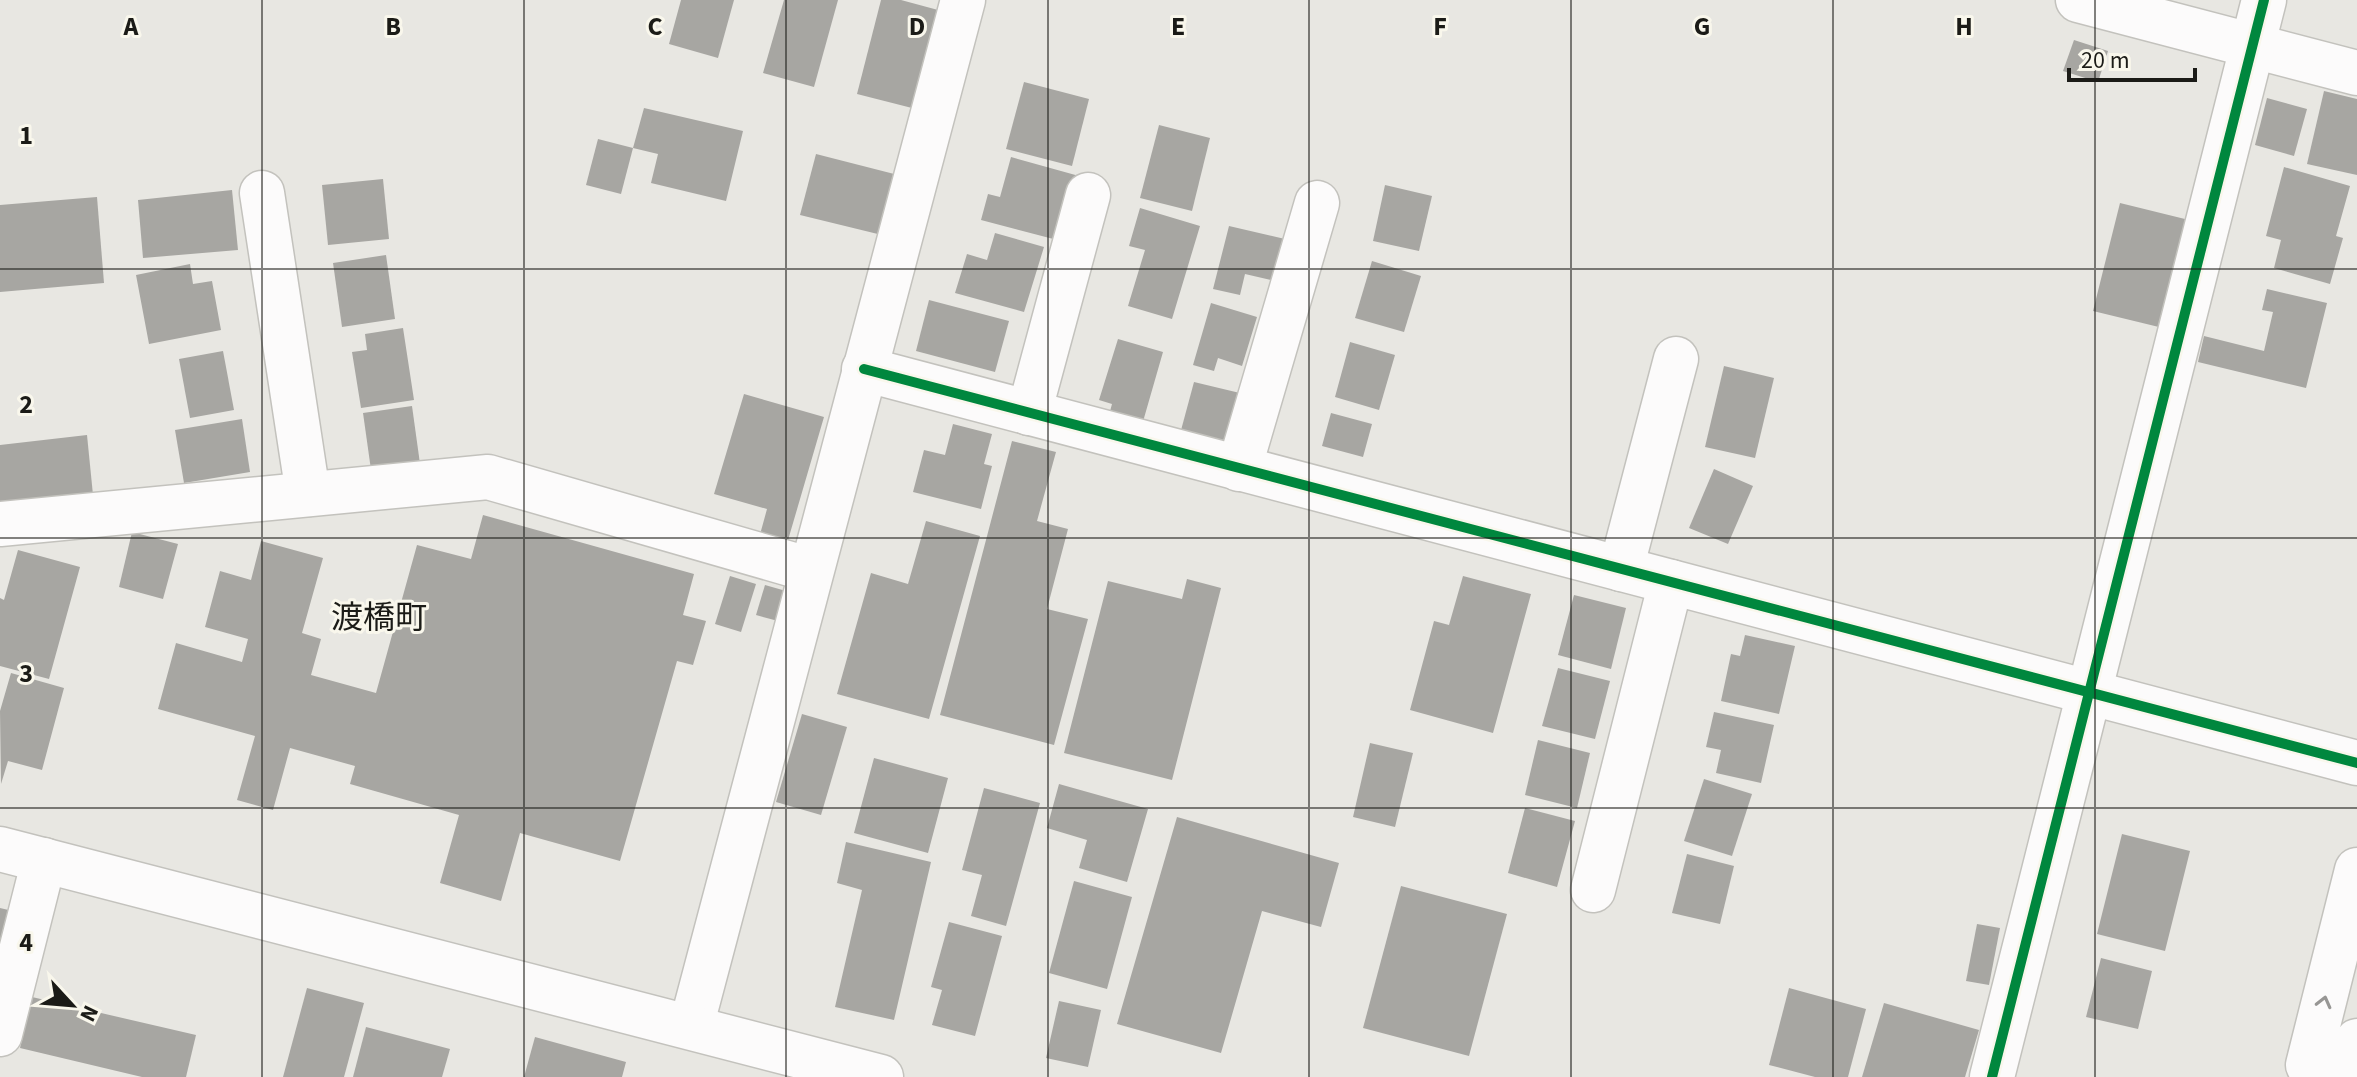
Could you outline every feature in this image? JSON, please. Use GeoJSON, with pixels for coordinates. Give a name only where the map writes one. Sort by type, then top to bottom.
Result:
{"type":"FeatureCollection","features":[{"type":"Feature","properties":{"kind":"main road"},"geometry":{"type":"LineString","coordinates":[[691,1027],[963,0]]}},
{"type":"Feature","properties":{"kind":"main road"},"geometry":{"type":"LineString","coordinates":[[2078,0],[2357,73]]}},
{"type":"Feature","properties":{"kind":"main road"},"geometry":{"type":"LineString","coordinates":[[1992,1077],[2264,0]]}},
{"type":"Feature","properties":{"kind":"main road"},"geometry":{"type":"LineString","coordinates":[[262,193],[308,494]]}},
{"type":"Feature","properties":{"kind":"main road"},"geometry":{"type":"LineString","coordinates":[[1029,413],[1088,195]]}},
{"type":"Feature","properties":{"kind":"main road"},"geometry":{"type":"LineString","coordinates":[[1239,469],[1317,203]]}},
{"type":"Feature","properties":{"kind":"main road"},"geometry":{"type":"LineString","coordinates":[[1621,569],[1676,359]]}},
{"type":"Feature","properties":{"kind":"main road"},"geometry":{"type":"LineString","coordinates":[[864,369],[2357,763]]}},
{"type":"Feature","properties":{"kind":"main road"},"geometry":{"type":"LineString","coordinates":[[0,524],[488,477],[811,570]]}},
{"type":"Feature","properties":{"kind":"main road"},"geometry":{"type":"LineString","coordinates":[[1593,890],[1671,582]]}},
{"type":"Feature","properties":{"kind":"main road"},"geometry":{"type":"LineString","coordinates":[[0,849],[881,1077]]}},
{"type":"Feature","properties":{"kind":"main road"},"geometry":{"type":"LineString","coordinates":[[0,1034],[44,860]]}},
{"type":"Feature","properties":{"kind":"main road"},"geometry":{"type":"LineString","coordinates":[[2314,1077],[2308,1065],[2357,870]]}},
{"type":"Feature","properties":{"kind":"main road"},"geometry":{"type":"LineString","coordinates":[[2347,1077],[2357,1041]]}},
{"type":"Feature","properties":{"kind":"building"},"geometry":{"type":"Polygon","coordinates":[[[681,0],[734,0],[718,58],[669,44],[681,0]]]}},
{"type":"Feature","properties":{"kind":"building"},"geometry":{"type":"Polygon","coordinates":[[[784,0],[838,0],[814,87],[763,73],[784,0]]]}},
{"type":"Feature","properties":{"kind":"building"},"geometry":{"type":"Polygon","coordinates":[[[881,0],[901,0],[938,10],[912,108],[857,94],[881,0]]]}},
{"type":"Feature","properties":{"kind":"building"},"geometry":{"type":"Polygon","coordinates":[[[2074,40],[2108,51],[2098,82],[2063,71],[2074,40]]]}},
{"type":"Feature","properties":{"kind":"building"},"geometry":{"type":"Polygon","coordinates":[[[1024,82],[1089,99],[1072,166],[1006,149],[1024,82]]]}},
{"type":"Feature","properties":{"kind":"building"},"geometry":{"type":"Polygon","coordinates":[[[2324,91],[2357,99],[2357,175],[2307,164],[2324,91]]]}},
{"type":"Feature","properties":{"kind":"building"},"geometry":{"type":"Polygon","coordinates":[[[2267,98],[2307,109],[2294,156],[2255,145],[2267,98]]]}},
{"type":"Feature","properties":{"kind":"building"},"geometry":{"type":"Polygon","coordinates":[[[644,108],[743,131],[726,201],[651,183],[658,154],[633,148],[644,108]]]}},
{"type":"Feature","properties":{"kind":"building"},"geometry":{"type":"Polygon","coordinates":[[[1159,125],[1210,138],[1192,211],[1140,198],[1159,125]]]}},
{"type":"Feature","properties":{"kind":"building"},"geometry":{"type":"Polygon","coordinates":[[[598,139],[633,148],[621,194],[586,185],[598,139]]]}},
{"type":"Feature","properties":{"kind":"building"},"geometry":{"type":"Polygon","coordinates":[[[816,154],[902,176],[886,236],[800,215],[816,154]]]}},
{"type":"Feature","properties":{"kind":"building"},"geometry":{"type":"Polygon","coordinates":[[[1011,157],[1079,176],[1061,241],[981,220],[988,194],[1000,197],[1011,157]]]}},
{"type":"Feature","properties":{"kind":"building"},"geometry":{"type":"Polygon","coordinates":[[[2284,167],[2350,186],[2336,236],[2343,238],[2330,284],[2274,268],[2281,240],[2266,236],[2284,167]]]}},
{"type":"Feature","properties":{"kind":"building"},"geometry":{"type":"Polygon","coordinates":[[[383,179],[389,239],[328,245],[322,185],[383,179]]]}},
{"type":"Feature","properties":{"kind":"building"},"geometry":{"type":"Polygon","coordinates":[[[1385,185],[1432,196],[1419,251],[1373,241],[1385,185]]]}},
{"type":"Feature","properties":{"kind":"building"},"geometry":{"type":"Polygon","coordinates":[[[232,190],[238,250],[143,258],[138,200],[232,190]]]}},
{"type":"Feature","properties":{"kind":"building"},"geometry":{"type":"Polygon","coordinates":[[[97,197],[104,283],[0,292],[0,205],[97,197]]]}},
{"type":"Feature","properties":{"kind":"building"},"geometry":{"type":"Polygon","coordinates":[[[2120,203],[2189,220],[2163,328],[2093,311],[2120,203]]]}},
{"type":"Feature","properties":{"kind":"building"},"geometry":{"type":"Polygon","coordinates":[[[1140,208],[1200,226],[1172,319],[1128,306],[1145,250],[1129,246],[1140,208]]]}},
{"type":"Feature","properties":{"kind":"building"},"geometry":{"type":"Polygon","coordinates":[[[1229,226],[1285,239],[1275,281],[1245,274],[1240,295],[1213,289],[1229,226]]]}},
{"type":"Feature","properties":{"kind":"building"},"geometry":{"type":"Polygon","coordinates":[[[995,233],[1044,247],[1024,312],[955,293],[967,254],[987,260],[995,233]]]}},
{"type":"Feature","properties":{"kind":"building"},"geometry":{"type":"Polygon","coordinates":[[[386,255],[395,319],[342,327],[333,263],[386,255]]]}},
{"type":"Feature","properties":{"kind":"building"},"geometry":{"type":"Polygon","coordinates":[[[1372,261],[1421,276],[1404,332],[1355,318],[1372,261]]]}},
{"type":"Feature","properties":{"kind":"building"},"geometry":{"type":"Polygon","coordinates":[[[190,264],[193,284],[212,281],[221,330],[149,344],[136,275],[190,264]]]}},
{"type":"Feature","properties":{"kind":"building"},"geometry":{"type":"Polygon","coordinates":[[[2267,289],[2327,303],[2306,388],[2198,362],[2204,336],[2264,351],[2273,312],[2262,310],[2267,289]]]}},
{"type":"Feature","properties":{"kind":"building"},"geometry":{"type":"Polygon","coordinates":[[[929,300],[1009,321],[995,372],[916,351],[929,300]]]}},
{"type":"Feature","properties":{"kind":"building"},"geometry":{"type":"Polygon","coordinates":[[[1211,303],[1257,317],[1242,366],[1218,358],[1214,371],[1193,365],[1211,303]]]}},
{"type":"Feature","properties":{"kind":"building"},"geometry":{"type":"Polygon","coordinates":[[[403,328],[414,400],[361,408],[352,352],[367,350],[365,334],[403,328]]]}},
{"type":"Feature","properties":{"kind":"building"},"geometry":{"type":"Polygon","coordinates":[[[1118,339],[1163,352],[1142,425],[1109,415],[1112,404],[1099,400],[1118,339]]]}},
{"type":"Feature","properties":{"kind":"building"},"geometry":{"type":"Polygon","coordinates":[[[1350,342],[1395,355],[1379,410],[1335,397],[1350,342]]]}},
{"type":"Feature","properties":{"kind":"building"},"geometry":{"type":"Polygon","coordinates":[[[223,351],[234,410],[190,418],[179,359],[223,351]]]}},
{"type":"Feature","properties":{"kind":"building"},"geometry":{"type":"Polygon","coordinates":[[[1724,366],[1774,378],[1755,458],[1705,447],[1724,366]]]}},
{"type":"Feature","properties":{"kind":"building"},"geometry":{"type":"Polygon","coordinates":[[[1194,382],[1244,394],[1230,446],[1180,434],[1194,382]]]}},
{"type":"Feature","properties":{"kind":"building"},"geometry":{"type":"Polygon","coordinates":[[[744,394],[824,417],[786,547],[759,538],[767,509],[714,494],[744,394]]]}},
{"type":"Feature","properties":{"kind":"building"},"geometry":{"type":"Polygon","coordinates":[[[412,406],[421,471],[372,477],[363,413],[412,406]]]}},
{"type":"Feature","properties":{"kind":"building"},"geometry":{"type":"Polygon","coordinates":[[[1331,413],[1372,424],[1363,457],[1322,446],[1331,413]]]}},
{"type":"Feature","properties":{"kind":"building"},"geometry":{"type":"Polygon","coordinates":[[[242,419],[250,472],[184,483],[175,430],[242,419]]]}},
{"type":"Feature","properties":{"kind":"building"},"geometry":{"type":"Polygon","coordinates":[[[953,424],[992,434],[984,464],[992,466],[981,509],[913,492],[924,450],[945,455],[953,424]]]}},
{"type":"Feature","properties":{"kind":"building"},"geometry":{"type":"Polygon","coordinates":[[[87,435],[94,505],[0,515],[0,445],[87,435]]]}},
{"type":"Feature","properties":{"kind":"building"},"geometry":{"type":"Polygon","coordinates":[[[1012,441],[1056,452],[1037,521],[1068,529],[1047,609],[1088,619],[1054,745],[940,715],[1012,441]]]}},
{"type":"Feature","properties":{"kind":"building"},"geometry":{"type":"Polygon","coordinates":[[[1714,469],[1753,486],[1728,544],[1689,528],[1714,469]]]}},
{"type":"Feature","properties":{"kind":"building"},"geometry":{"type":"Polygon","coordinates":[[[483,515],[694,574],[683,615],[706,621],[693,665],[677,661],[620,861],[520,833],[501,901],[440,883],[459,815],[350,784],[355,766],[290,748],[273,810],[237,800],[255,736],[158,709],[176,643],[242,662],[248,639],[205,627],[220,571],[251,580],[261,541],[323,558],[302,633],[321,639],[311,675],[376,693],[417,545],[471,559],[483,515]]]}},
{"type":"Feature","properties":{"kind":"building"},"geometry":{"type":"Polygon","coordinates":[[[926,521],[980,536],[929,719],[837,694],[871,573],[908,584],[926,521]]]}},
{"type":"Feature","properties":{"kind":"building"},"geometry":{"type":"Polygon","coordinates":[[[132,532],[178,544],[163,599],[119,587],[132,532]]]}},
{"type":"Feature","properties":{"kind":"building"},"geometry":{"type":"Polygon","coordinates":[[[18,550],[80,567],[49,679],[0,666],[0,598],[4,600],[18,550]]]}},
{"type":"Feature","properties":{"kind":"building"},"geometry":{"type":"Polygon","coordinates":[[[730,576],[756,584],[741,632],[715,624],[730,576]]]}},
{"type":"Feature","properties":{"kind":"building"},"geometry":{"type":"Polygon","coordinates":[[[1463,576],[1531,594],[1493,733],[1410,710],[1434,621],[1449,625],[1463,576]]]}},
{"type":"Feature","properties":{"kind":"building"},"geometry":{"type":"Polygon","coordinates":[[[1187,579],[1221,588],[1172,780],[1064,753],[1108,581],[1182,599],[1187,579]]]}},
{"type":"Feature","properties":{"kind":"building"},"geometry":{"type":"Polygon","coordinates":[[[765,585],[786,591],[778,621],[756,615],[765,585]]]}},
{"type":"Feature","properties":{"kind":"building"},"geometry":{"type":"Polygon","coordinates":[[[1574,595],[1626,608],[1611,669],[1558,655],[1574,595]]]}},
{"type":"Feature","properties":{"kind":"building"},"geometry":{"type":"Polygon","coordinates":[[[1745,635],[1795,646],[1779,714],[1721,701],[1731,654],[1740,656],[1745,635]]]}},
{"type":"Feature","properties":{"kind":"building"},"geometry":{"type":"Polygon","coordinates":[[[1558,668],[1610,681],[1595,739],[1542,726],[1558,668]]]}},
{"type":"Feature","properties":{"kind":"building"},"geometry":{"type":"Polygon","coordinates":[[[11,673],[64,688],[42,770],[8,761],[1,784],[0,711],[11,673]]]}},
{"type":"Feature","properties":{"kind":"building"},"geometry":{"type":"Polygon","coordinates":[[[1714,712],[1774,725],[1761,783],[1716,773],[1721,750],[1706,747],[1714,712]]]}},
{"type":"Feature","properties":{"kind":"building"},"geometry":{"type":"Polygon","coordinates":[[[802,714],[847,727],[821,815],[776,802],[802,714]]]}},
{"type":"Feature","properties":{"kind":"building"},"geometry":{"type":"Polygon","coordinates":[[[1538,740],[1590,753],[1577,808],[1525,795],[1538,740]]]}},
{"type":"Feature","properties":{"kind":"building"},"geometry":{"type":"Polygon","coordinates":[[[1370,743],[1413,753],[1395,827],[1353,817],[1370,743]]]}},
{"type":"Feature","properties":{"kind":"building"},"geometry":{"type":"Polygon","coordinates":[[[874,758],[948,778],[928,853],[854,833],[874,758]]]}},
{"type":"Feature","properties":{"kind":"building"},"geometry":{"type":"Polygon","coordinates":[[[1704,779],[1752,794],[1732,856],[1684,841],[1704,779]]]}},
{"type":"Feature","properties":{"kind":"building"},"geometry":{"type":"Polygon","coordinates":[[[1059,784],[1148,809],[1127,882],[1079,868],[1087,840],[1047,828],[1059,784]]]}},
{"type":"Feature","properties":{"kind":"building"},"geometry":{"type":"Polygon","coordinates":[[[984,788],[1040,803],[1006,926],[971,916],[982,875],[962,870],[984,788]]]}},
{"type":"Feature","properties":{"kind":"building"},"geometry":{"type":"Polygon","coordinates":[[[1525,808],[1575,821],[1557,887],[1508,873],[1525,808]]]}},
{"type":"Feature","properties":{"kind":"building"},"geometry":{"type":"Polygon","coordinates":[[[1177,817],[1339,863],[1321,927],[1262,911],[1221,1053],[1117,1024],[1177,817]]]}},
{"type":"Feature","properties":{"kind":"building"},"geometry":{"type":"Polygon","coordinates":[[[2122,834],[2190,851],[2165,951],[2097,934],[2122,834]]]}},
{"type":"Feature","properties":{"kind":"building"},"geometry":{"type":"Polygon","coordinates":[[[846,842],[931,862],[894,1020],[835,1007],[862,890],[837,883],[846,842]]]}},
{"type":"Feature","properties":{"kind":"building"},"geometry":{"type":"Polygon","coordinates":[[[1687,854],[1734,866],[1720,924],[1672,913],[1687,854]]]}},
{"type":"Feature","properties":{"kind":"building"},"geometry":{"type":"Polygon","coordinates":[[[1074,881],[1132,897],[1107,989],[1049,973],[1074,881]]]}},
{"type":"Feature","properties":{"kind":"building"},"geometry":{"type":"Polygon","coordinates":[[[1401,886],[1507,914],[1469,1056],[1363,1028],[1401,886]]]}},
{"type":"Feature","properties":{"kind":"building"},"geometry":{"type":"Polygon","coordinates":[[[0,908],[17,912],[0,969],[0,908]]]}},
{"type":"Feature","properties":{"kind":"building"},"geometry":{"type":"Polygon","coordinates":[[[949,922],[1002,936],[975,1036],[932,1025],[942,990],[931,987],[949,922]]]}},
{"type":"Feature","properties":{"kind":"building"},"geometry":{"type":"Polygon","coordinates":[[[1977,924],[2000,928],[1989,985],[1966,981],[1977,924]]]}},
{"type":"Feature","properties":{"kind":"building"},"geometry":{"type":"Polygon","coordinates":[[[2101,958],[2152,971],[2138,1029],[2086,1017],[2101,958]]]}},
{"type":"Feature","properties":{"kind":"building"},"geometry":{"type":"Polygon","coordinates":[[[307,988],[364,1003],[344,1077],[283,1077],[307,988]]]}},
{"type":"Feature","properties":{"kind":"building"},"geometry":{"type":"Polygon","coordinates":[[[1789,988],[1866,1009],[1848,1077],[1815,1077],[1769,1065],[1789,988]]]}},
{"type":"Feature","properties":{"kind":"building"},"geometry":{"type":"Polygon","coordinates":[[[32,997],[196,1035],[186,1077],[142,1077],[20,1048],[32,997]]]}},
{"type":"Feature","properties":{"kind":"building"},"geometry":{"type":"Polygon","coordinates":[[[1059,1001],[1101,1010],[1088,1067],[1046,1058],[1059,1001]]]}},
{"type":"Feature","properties":{"kind":"building"},"geometry":{"type":"Polygon","coordinates":[[[1884,1003],[1979,1030],[1965,1077],[1862,1077],[1884,1003]]]}},
{"type":"Feature","properties":{"kind":"building"},"geometry":{"type":"Polygon","coordinates":[[[366,1027],[450,1049],[442,1077],[353,1077],[366,1027]]]}},
{"type":"Feature","properties":{"kind":"building"},"geometry":{"type":"Polygon","coordinates":[[[535,1037],[626,1062],[622,1077],[524,1077],[535,1037]]]}},
{"type":"Feature","properties":{"kind":"cycle path"},"geometry":{"type":"LineString","coordinates":[[1992,1077],[2264,0]]}},
{"type":"Feature","properties":{"kind":"cycle path"},"geometry":{"type":"LineString","coordinates":[[864,369],[2357,763]]}},
{"type":"Feature","properties":{"kind":"district","name":"渡橋町"},"geometry":{"type":"Point","coordinates":[379,618]}}]}
